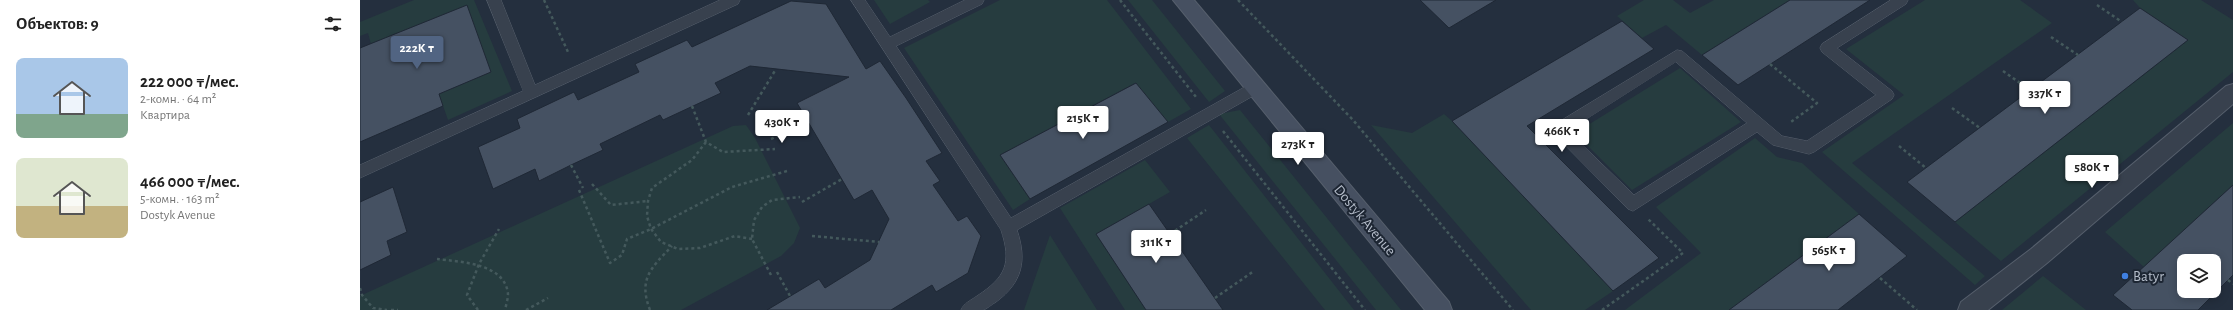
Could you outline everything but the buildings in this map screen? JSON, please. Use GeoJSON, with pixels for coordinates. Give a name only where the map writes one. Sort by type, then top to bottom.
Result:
{"type":"FeatureCollection","features":[{"type":"Feature","properties":{"kind":"main road","name":"Dostyk Avenue"},"geometry":{"type":"LineString","coordinates":[[1183,0],[1440,310]]}},
{"type":"Feature","properties":{"kind":"street"},"geometry":{"type":"LineString","coordinates":[[1970,310],[2039,256],[2233,92]]}},
{"type":"Feature","properties":{"kind":"lane"},"geometry":{"type":"LineString","coordinates":[[494,0],[531,93]]}},
{"type":"Feature","properties":{"kind":"lane"},"geometry":{"type":"LineString","coordinates":[[360,172],[733,0]]}},
{"type":"Feature","properties":{"kind":"lane"},"geometry":{"type":"LineString","coordinates":[[858,0],[1008,227],[1015,245],[1014,265],[1009,281],[993,296],[969,310]]}},
{"type":"Feature","properties":{"kind":"lane"},"geometry":{"type":"LineString","coordinates":[[888,44],[977,0]]}},
{"type":"Feature","properties":{"kind":"lane"},"geometry":{"type":"LineString","coordinates":[[1758,124],[1633,204],[1557,130],[1677,55],[1778,141],[1809,148],[1887,95],[1827,48],[1902,0]]}},
{"type":"Feature","properties":{"kind":"lane"},"geometry":{"type":"LineString","coordinates":[[1008,227],[1255,88]]}},
{"type":"Feature","properties":{"kind":"path"},"geometry":{"type":"LineString","coordinates":[[544,0],[577,72]]}},
{"type":"Feature","properties":{"kind":"path"},"geometry":{"type":"LineString","coordinates":[[1120,0],[1365,310]]}},
{"type":"Feature","properties":{"kind":"path"},"geometry":{"type":"LineString","coordinates":[[1238,0],[1353,120],[1513,310]]}},
{"type":"Feature","properties":{"kind":"path"},"geometry":{"type":"LineString","coordinates":[[2097,5],[2122,22]]}},
{"type":"Feature","properties":{"kind":"path"},"geometry":{"type":"LineString","coordinates":[[2051,37],[2078,55]]}},
{"type":"Feature","properties":{"kind":"path"},"geometry":{"type":"LineString","coordinates":[[1770,64],[1817,103],[1771,135]]}},
{"type":"Feature","properties":{"kind":"path"},"geometry":{"type":"LineString","coordinates":[[748,115],[776,69]]}},
{"type":"Feature","properties":{"kind":"path"},"geometry":{"type":"LineString","coordinates":[[2003,71],[2030,90]]}},
{"type":"Feature","properties":{"kind":"path"},"geometry":{"type":"LineString","coordinates":[[692,106],[703,130],[706,142],[723,152],[776,148]]}},
{"type":"Feature","properties":{"kind":"path"},"geometry":{"type":"LineString","coordinates":[[1952,108],[1980,128]]}},
{"type":"Feature","properties":{"kind":"path"},"geometry":{"type":"LineString","coordinates":[[771,139],[807,122]]}},
{"type":"Feature","properties":{"kind":"path"},"geometry":{"type":"LineString","coordinates":[[706,142],[692,160],[652,188],[648,200],[647,216],[650,230],[661,242],[678,249],[700,248],[735,236],[752,238]]}},
{"type":"Feature","properties":{"kind":"path"},"geometry":{"type":"LineString","coordinates":[[1899,146],[1926,168]]}},
{"type":"Feature","properties":{"kind":"path"},"geometry":{"type":"LineString","coordinates":[[571,165],[583,188]]}},
{"type":"Feature","properties":{"kind":"path"},"geometry":{"type":"LineString","coordinates":[[578,190],[610,263],[622,255],[627,239],[650,230],[732,187],[787,171]]}},
{"type":"Feature","properties":{"kind":"path"},"geometry":{"type":"LineString","coordinates":[[802,202],[842,179]]}},
{"type":"Feature","properties":{"kind":"path"},"geometry":{"type":"LineString","coordinates":[[592,184],[611,205],[648,200]]}},
{"type":"Feature","properties":{"kind":"path"},"geometry":{"type":"LineString","coordinates":[[770,275],[752,238],[754,220],[762,207],[772,200],[800,197]]}},
{"type":"Feature","properties":{"kind":"path"},"geometry":{"type":"LineString","coordinates":[[1602,310],[1683,253],[1633,204]]}},
{"type":"Feature","properties":{"kind":"path"},"geometry":{"type":"LineString","coordinates":[[1170,234],[1206,210]]}},
{"type":"Feature","properties":{"kind":"path"},"geometry":{"type":"LineString","coordinates":[[478,310],[467,295],[479,264],[499,229]]}},
{"type":"Feature","properties":{"kind":"path"},"geometry":{"type":"LineString","coordinates":[[812,236],[878,242]]}},
{"type":"Feature","properties":{"kind":"path"},"geometry":{"type":"LineString","coordinates":[[650,310],[644,297],[643,284],[654,265],[672,246]]}},
{"type":"Feature","properties":{"kind":"path"},"geometry":{"type":"LineString","coordinates":[[437,259],[479,264],[504,279],[509,292],[505,310]]}},
{"type":"Feature","properties":{"kind":"path"},"geometry":{"type":"LineString","coordinates":[[1215,298],[1254,271]]}},
{"type":"Feature","properties":{"kind":"path"},"geometry":{"type":"LineString","coordinates":[[777,272],[790,296]]}},
{"type":"Feature","properties":{"kind":"path"},"geometry":{"type":"LineString","coordinates":[[1880,278],[1917,310]]}},
{"type":"Feature","properties":{"kind":"path"},"geometry":{"type":"LineString","coordinates":[[2228,280],[2233,284]]}},
{"type":"Feature","properties":{"kind":"path"},"geometry":{"type":"LineString","coordinates":[[360,288],[362,295],[373,308],[387,310]]}},
{"type":"Feature","properties":{"kind":"path"},"geometry":{"type":"LineString","coordinates":[[526,310],[548,298]]}},
{"type":"Feature","properties":{"kind":"path"},"geometry":{"type":"LineString","coordinates":[[391,310],[398,310]]}},
{"type":"Feature","properties":{"kind":"green space"},"geometry":{"type":"Polygon","coordinates":[[[414,0],[474,0],[512,91],[448,120],[439,94],[491,72],[371,44],[368,33],[360,36],[360,22],[414,0]]]}},
{"type":"Feature","properties":{"kind":"green space"},"geometry":{"type":"Polygon","coordinates":[[[874,0],[928,0],[930,2],[890,24],[874,0]]]}},
{"type":"Feature","properties":{"kind":"green space"},"geometry":{"type":"Polygon","coordinates":[[[1000,0],[1107,0],[1191,109],[1168,122],[1135,83],[1000,155],[1030,199],[1013,210],[904,48],[1000,0]]]}},
{"type":"Feature","properties":{"kind":"green space"},"geometry":{"type":"Polygon","coordinates":[[[1128,0],[1152,0],[1225,91],[1209,102],[1128,0]]]}},
{"type":"Feature","properties":{"kind":"green space"},"geometry":{"type":"Polygon","coordinates":[[[1644,0],[1673,0],[1690,13],[1714,0],[1790,0],[1702,55],[1666,25],[1642,38],[1617,16],[1644,0]]]}},
{"type":"Feature","properties":{"kind":"green space"},"geometry":{"type":"Polygon","coordinates":[[[1925,0],[2020,0],[2052,23],[1852,163],[1985,276],[1975,285],[1822,152],[1904,95],[1846,49],[1925,0]]]}},
{"type":"Feature","properties":{"kind":"green space"},"geometry":{"type":"Polygon","coordinates":[[[2133,0],[2201,0],[2233,20],[2233,72],[2001,261],[1955,222],[2188,40],[2140,8],[2133,0]]]}},
{"type":"Feature","properties":{"kind":"green space"},"geometry":{"type":"Polygon","coordinates":[[[1680,68],[1741,122],[1632,190],[1575,133],[1680,68]]]}},
{"type":"Feature","properties":{"kind":"green space"},"geometry":{"type":"Polygon","coordinates":[[[1240,110],[1401,310],[1376,310],[1219,114],[1240,110]]]}},
{"type":"Feature","properties":{"kind":"green space"},"geometry":{"type":"Polygon","coordinates":[[[1444,114],[1613,291],[1585,310],[1531,310],[1371,125],[1412,133],[1444,114]]]}},
{"type":"Feature","properties":{"kind":"green space"},"geometry":{"type":"Polygon","coordinates":[[[2233,123],[2233,185],[2144,267],[2105,232],[2233,123]]]}},
{"type":"Feature","properties":{"kind":"green space"},"geometry":{"type":"Polygon","coordinates":[[[746,125],[755,138],[800,228],[794,243],[781,256],[681,310],[360,310],[360,296],[362,295],[733,126],[746,125]]]}},
{"type":"Feature","properties":{"kind":"green space"},"geometry":{"type":"Polygon","coordinates":[[[1209,125],[1354,310],[1325,310],[1187,138],[1209,125]]]}},
{"type":"Feature","properties":{"kind":"green space"},"geometry":{"type":"Polygon","coordinates":[[[1755,138],[1777,157],[1802,163],[1859,214],[1729,310],[1625,310],[1701,253],[1656,207],[1755,138]]]}},
{"type":"Feature","properties":{"kind":"green space"},"geometry":{"type":"Polygon","coordinates":[[[1145,160],[1170,192],[1096,234],[1146,310],[1125,310],[1060,208],[1145,160]]]}},
{"type":"Feature","properties":{"kind":"green space"},"geometry":{"type":"Polygon","coordinates":[[[1050,235],[1097,310],[1024,310],[1050,235]]]}},
{"type":"Feature","properties":{"kind":"green space"},"geometry":{"type":"Polygon","coordinates":[[[2043,276],[2086,310],[2002,310],[2043,276]]]}},
{"type":"Feature","properties":{"kind":"place","name":"Batyr"},"geometry":{"type":"Point","coordinates":[2125,276]}}]}
